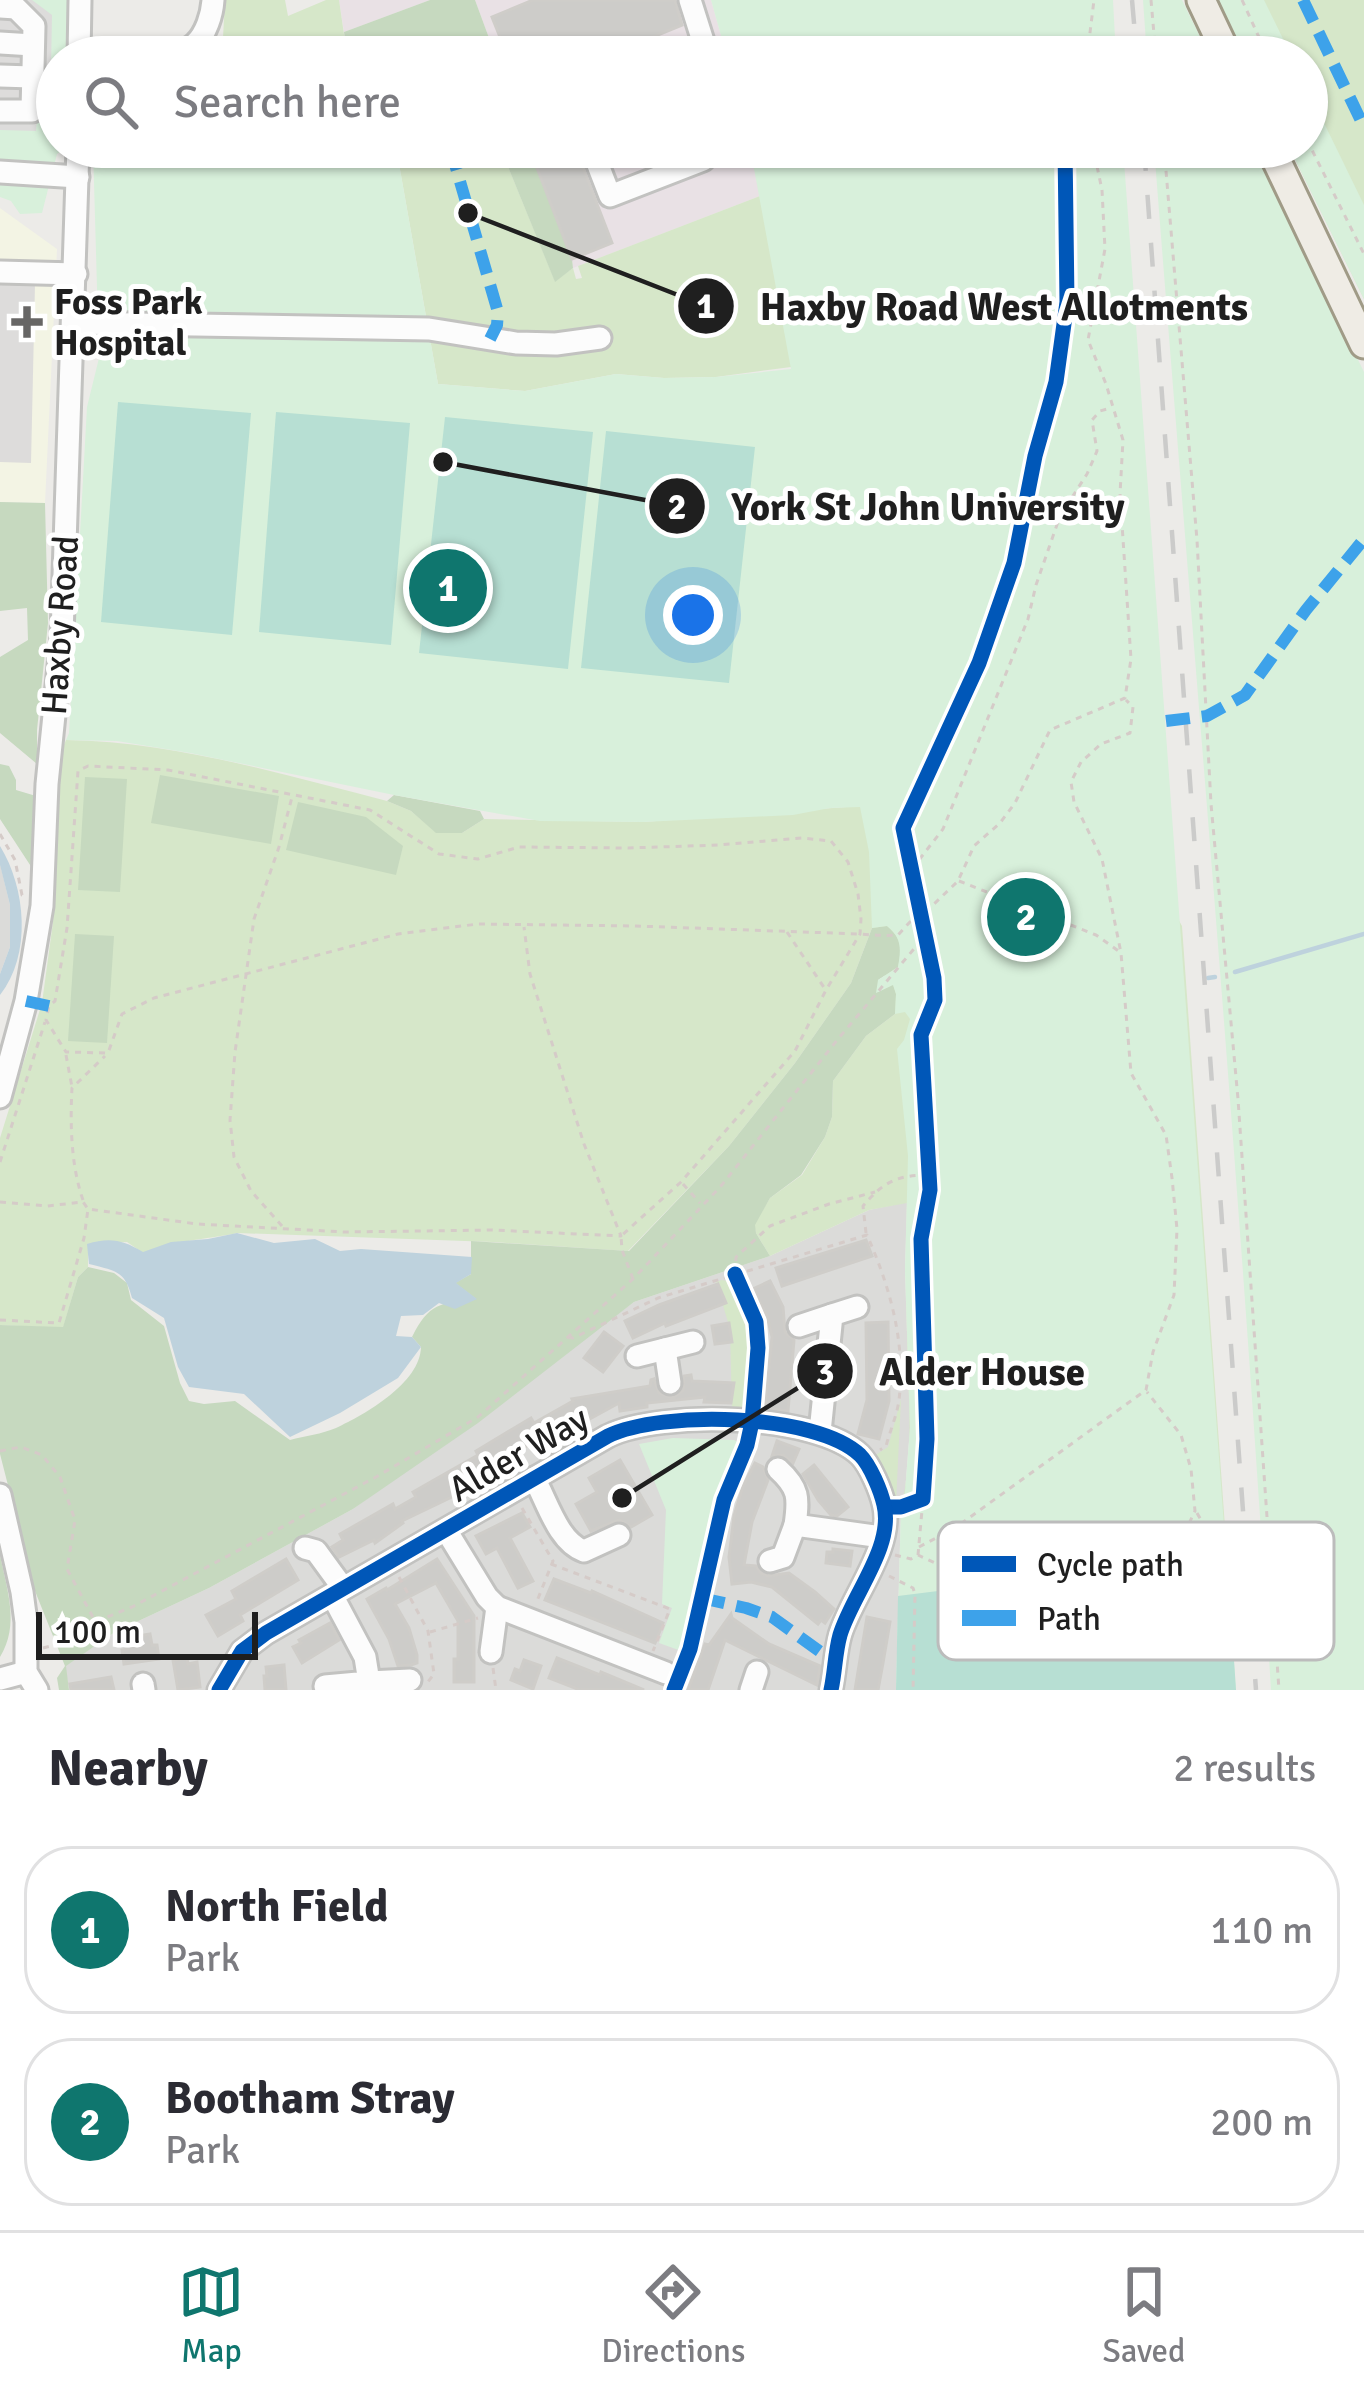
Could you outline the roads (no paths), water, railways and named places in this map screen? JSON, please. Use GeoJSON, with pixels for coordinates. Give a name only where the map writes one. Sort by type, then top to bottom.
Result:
{"type":"FeatureCollection","features":[{"type":"Feature","properties":{"kind":"main road"},"geometry":{"type":"LineString","coordinates":[[1201,0],[1218,36]]}},
{"type":"Feature","properties":{"kind":"main road"},"geometry":{"type":"LineString","coordinates":[[1280,168],[1364,344]]}},
{"type":"Feature","properties":{"kind":"street"},"geometry":{"type":"LineString","coordinates":[[79,36],[80,0]]}},
{"type":"Feature","properties":{"kind":"street"},"geometry":{"type":"LineString","coordinates":[[201,36],[213,0]]}},
{"type":"Feature","properties":{"kind":"street"},"geometry":{"type":"LineString","coordinates":[[690,0],[700,36]]}},
{"type":"Feature","properties":{"kind":"street"},"geometry":{"type":"LineString","coordinates":[[0,111],[32,111],[34,26],[10,5]]}},
{"type":"Feature","properties":{"kind":"street"},"geometry":{"type":"LineString","coordinates":[[0,44],[33,45]]}},
{"type":"Feature","properties":{"kind":"street"},"geometry":{"type":"LineString","coordinates":[[0,76],[32,77]]}},
{"type":"Feature","properties":{"kind":"street","name":"Haxby Road"},"geometry":{"type":"LineString","coordinates":[[0,1097],[26,1000],[42,906],[46,784],[62,636],[78,168]]}},
{"type":"Feature","properties":{"kind":"street"},"geometry":{"type":"LineString","coordinates":[[599,168],[610,196],[682,168]]}},
{"type":"Feature","properties":{"kind":"street"},"geometry":{"type":"LineString","coordinates":[[0,172],[78,177]]}},
{"type":"Feature","properties":{"kind":"street"},"geometry":{"type":"LineString","coordinates":[[0,272],[76,274]]}},
{"type":"Feature","properties":{"kind":"street"},"geometry":{"type":"LineString","coordinates":[[73,323],[429,329],[516,343],[600,338]]}},
{"type":"Feature","properties":{"kind":"street"},"geometry":{"type":"LineString","coordinates":[[799,1326],[857,1306]]}},
{"type":"Feature","properties":{"kind":"street"},"geometry":{"type":"LineString","coordinates":[[820,1432],[832,1315]]}},
{"type":"Feature","properties":{"kind":"street"},"geometry":{"type":"LineString","coordinates":[[637,1355],[693,1342]]}},
{"type":"Feature","properties":{"kind":"street"},"geometry":{"type":"LineString","coordinates":[[665,1349],[674,1419]]}},
{"type":"Feature","properties":{"kind":"street","name":"Alder Way"},"geometry":{"type":"LineString","coordinates":[[219,1690],[252,1641],[621,1430],[674,1419],[752,1422],[820,1432],[865,1461],[885,1507],[878,1552]]}},
{"type":"Feature","properties":{"kind":"street"},"geometry":{"type":"LineString","coordinates":[[770,1562],[782,1556],[799,1500],[791,1481],[778,1469]]}},
{"type":"Feature","properties":{"kind":"street"},"geometry":{"type":"LineString","coordinates":[[534,1478],[575,1548],[584,1551],[619,1535]]}},
{"type":"Feature","properties":{"kind":"street"},"geometry":{"type":"LineString","coordinates":[[0,1496],[21,1587],[31,1681],[0,1679]]}},
{"type":"Feature","properties":{"kind":"street"},"geometry":{"type":"LineString","coordinates":[[795,1525],[878,1552],[839,1638],[831,1690]]}},
{"type":"Feature","properties":{"kind":"street"},"geometry":{"type":"LineString","coordinates":[[446,1530],[496,1611],[664,1670]]}},
{"type":"Feature","properties":{"kind":"street"},"geometry":{"type":"LineString","coordinates":[[305,1547],[316,1551],[337,1592],[370,1682]]}},
{"type":"Feature","properties":{"kind":"street"},"geometry":{"type":"LineString","coordinates":[[491,1652],[496,1611]]}},
{"type":"Feature","properties":{"kind":"street"},"geometry":{"type":"LineString","coordinates":[[325,1686],[416,1684]]}},
{"type":"Feature","properties":{"kind":"water"},"geometry":{"type":"Polygon","coordinates":[[[0,846],[15,881],[22,921],[17,961],[0,995],[0,974],[10,947],[10,905],[0,846]]]}},
{"type":"Feature","properties":{"kind":"water"},"geometry":{"type":"Polygon","coordinates":[[[237,1233],[274,1243],[315,1239],[340,1251],[472,1257],[471,1274],[456,1283],[477,1299],[455,1309],[439,1303],[423,1315],[401,1316],[396,1336],[412,1337],[421,1347],[398,1378],[290,1437],[244,1394],[189,1387],[164,1318],[132,1298],[118,1273],[89,1264],[87,1244],[95,1242],[116,1241],[143,1252],[171,1242],[237,1233]]]}},
{"type":"Feature","properties":{"kind":"waterway"},"geometry":{"type":"LineString","coordinates":[[1235,972],[1364,934]]}},
{"type":"Feature","properties":{"kind":"waterway"},"geometry":{"type":"LineString","coordinates":[[1208,978],[1215,977]]}},
{"type":"Feature","properties":{"kind":"railway"},"geometry":{"type":"LineString","coordinates":[[1132,0],[1135,36]]}},
{"type":"Feature","properties":{"kind":"railway"},"geometry":{"type":"LineString","coordinates":[[1146,168],[1244,1522]]}},
{"type":"Feature","properties":{"kind":"railway"},"geometry":{"type":"LineString","coordinates":[[1254,1660],[1256,1690]]}},
{"type":"Feature","properties":{"kind":"place","name":"Haxby Road West Allotments"},"geometry":{"type":"Point","coordinates":[468,213]}},
{"type":"Feature","properties":{"kind":"place","name":"Foss Park Hospital"},"geometry":{"type":"Point","coordinates":[27,322]}},
{"type":"Feature","properties":{"kind":"place","name":"York St John University"},"geometry":{"type":"Point","coordinates":[443,462]}},
{"type":"Feature","properties":{"kind":"place","name":"North Field"},"geometry":{"type":"Point","coordinates":[448,588]}},
{"type":"Feature","properties":{"kind":"place","name":"Bootham Stray"},"geometry":{"type":"Point","coordinates":[1026,917]}},
{"type":"Feature","properties":{"kind":"place","name":"Alder House"},"geometry":{"type":"Point","coordinates":[622,1498]}}]}
